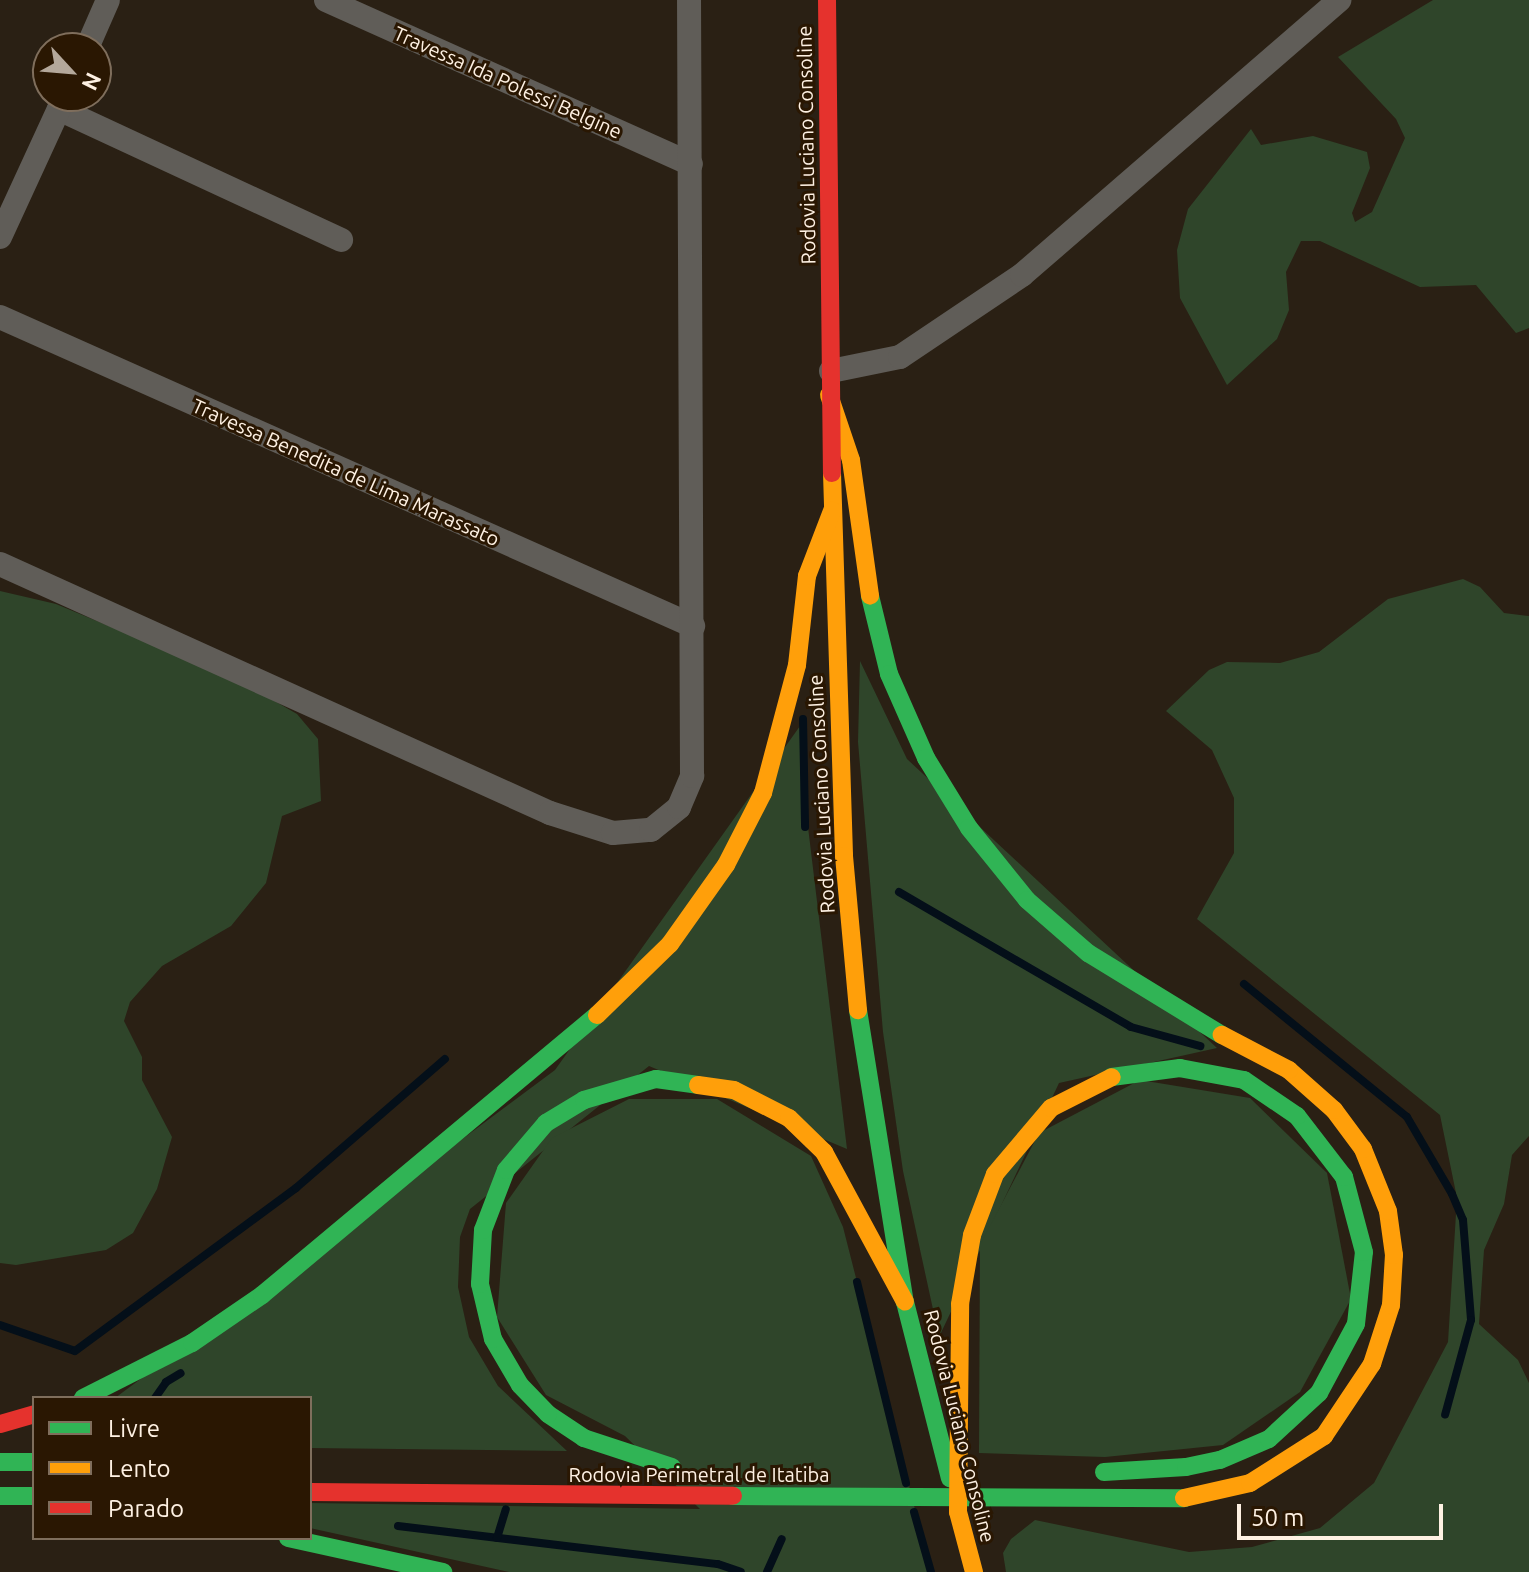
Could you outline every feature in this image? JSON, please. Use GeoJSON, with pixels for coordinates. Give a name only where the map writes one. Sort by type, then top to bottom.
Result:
{"type":"FeatureCollection","features":[{"type":"Feature","properties":{"kind":"main road","name":"Rodovia Luciano Consoline"},"geometry":{"type":"LineString","coordinates":[[827,0],[832,511],[839,761],[854,977],[905,1302],[974,1572]]}},
{"type":"Feature","properties":{"kind":"main road","name":"Rodovia Perimetral de Itatiba"},"geometry":{"type":"LineString","coordinates":[[312,1492],[693,1494],[1087,1502],[1177,1500],[1229,1491],[1272,1473],[1324,1436],[1372,1364],[1386,1329],[1394,1255],[1388,1211],[1363,1149],[1312,1087],[1177,1012],[1088,953],[1027,900],[969,828],[926,758],[889,674],[864,571],[851,460],[830,383]]}},
{"type":"Feature","properties":{"kind":"main road"},"geometry":{"type":"LineString","coordinates":[[87,1396],[192,1343],[262,1295],[556,1054],[670,944],[726,865],[763,793],[797,665],[807,576],[832,511]]}},
{"type":"Feature","properties":{"kind":"main road"},"geometry":{"type":"LineString","coordinates":[[958,1512],[960,1304],[972,1235],[995,1174],[1051,1108],[1111,1077],[1180,1068],[1244,1080],[1297,1116],[1344,1177],[1364,1252],[1356,1324],[1319,1393],[1269,1439],[1220,1460],[1186,1467],[1080,1473]]}},
{"type":"Feature","properties":{"kind":"main road","name":"Rodovia Perimetral de Itatiba"},"geometry":{"type":"LineString","coordinates":[[609,1467],[684,1467],[584,1438],[548,1414],[520,1385],[493,1339],[480,1284],[483,1230],[506,1170],[546,1123],[584,1100],[656,1079],[734,1090],[789,1118],[824,1152],[905,1302]]}},
{"type":"Feature","properties":{"kind":"main road"},"geometry":{"type":"LineString","coordinates":[[0,1424],[32,1415]]}},
{"type":"Feature","properties":{"kind":"main road"},"geometry":{"type":"LineString","coordinates":[[0,1462],[32,1462]]}},
{"type":"Feature","properties":{"kind":"main road"},"geometry":{"type":"LineString","coordinates":[[921,1470],[985,1471]]}},
{"type":"Feature","properties":{"kind":"main road"},"geometry":{"type":"LineString","coordinates":[[0,1496],[32,1496]]}},
{"type":"Feature","properties":{"kind":"main road"},"geometry":{"type":"LineString","coordinates":[[297,1540],[443,1572]]}},
{"type":"Feature","properties":{"kind":"street"},"geometry":{"type":"LineString","coordinates":[[94,32],[108,0]]}},
{"type":"Feature","properties":{"kind":"street","name":"Travessa Ida Polessi Belgine"},"geometry":{"type":"LineString","coordinates":[[326,0],[691,164]]}},
{"type":"Feature","properties":{"kind":"street"},"geometry":{"type":"LineString","coordinates":[[0,564],[326,716],[550,813],[613,833],[651,830],[679,807],[692,776],[689,0]]}},
{"type":"Feature","properties":{"kind":"street"},"geometry":{"type":"LineString","coordinates":[[830,383],[900,357],[1022,275],[1339,0]]}},
{"type":"Feature","properties":{"kind":"street"},"geometry":{"type":"LineString","coordinates":[[0,237],[57,112]]}},
{"type":"Feature","properties":{"kind":"street"},"geometry":{"type":"LineString","coordinates":[[82,112],[341,240]]}},
{"type":"Feature","properties":{"kind":"street","name":"Travessa Benedita de Lima Marassato"},"geometry":{"type":"LineString","coordinates":[[0,317],[693,626]]}},
{"type":"Feature","properties":{"kind":"green space"},"geometry":{"type":"Polygon","coordinates":[[[1433,0],[1529,0],[1529,328],[1516,333],[1476,285],[1420,287],[1320,241],[1301,241],[1286,272],[1289,310],[1277,339],[1227,385],[1180,298],[1177,250],[1188,209],[1251,129],[1261,145],[1313,136],[1367,152],[1370,168],[1352,213],[1355,222],[1372,212],[1405,138],[1396,119],[1338,57],[1433,0]]]}},
{"type":"Feature","properties":{"kind":"green space"},"geometry":{"type":"Polygon","coordinates":[[[1463,579],[1480,587],[1504,613],[1529,616],[1529,1136],[1512,1155],[1504,1204],[1484,1250],[1479,1324],[1518,1360],[1529,1383],[1529,1572],[1006,1572],[1003,1553],[1011,1539],[1035,1520],[1189,1552],[1252,1547],[1320,1528],[1374,1483],[1448,1342],[1457,1198],[1440,1115],[1197,919],[1234,853],[1234,798],[1212,750],[1166,711],[1209,670],[1227,662],[1280,663],[1319,652],[1388,599],[1463,579]]]}},
{"type":"Feature","properties":{"kind":"green space"},"geometry":{"type":"Polygon","coordinates":[[[0,591],[56,604],[236,679],[297,714],[318,739],[321,801],[282,816],[266,883],[231,926],[162,966],[130,1002],[124,1021],[142,1057],[142,1080],[172,1137],[157,1189],[133,1233],[106,1250],[16,1265],[0,1263],[0,591]]]}},
{"type":"Feature","properties":{"kind":"green space"},"geometry":{"type":"Polygon","coordinates":[[[860,661],[907,759],[1217,1048],[1059,1083],[939,1337],[903,1171],[883,1032],[858,742],[860,661]]]}},
{"type":"Feature","properties":{"kind":"green space"},"geometry":{"type":"Polygon","coordinates":[[[805,719],[808,827],[847,1149],[649,1066],[470,1209],[460,1237],[458,1287],[469,1337],[498,1386],[567,1451],[312,1448],[312,1396],[118,1396],[555,1070],[805,719]]]}},
{"type":"Feature","properties":{"kind":"green space"},"geometry":{"type":"Polygon","coordinates":[[[1140,1080],[1250,1098],[1327,1173],[1351,1299],[1300,1392],[1223,1445],[1105,1457],[979,1453],[980,1245],[1039,1133],[1140,1080]]]}},
{"type":"Feature","properties":{"kind":"green space"},"geometry":{"type":"Polygon","coordinates":[[[629,1099],[717,1099],[811,1156],[843,1227],[931,1572],[509,1572],[312,1528],[312,1503],[700,1509],[625,1436],[546,1395],[497,1317],[506,1203],[552,1138],[629,1099]]]}},
{"type":"Feature","properties":{"kind":"waterway"},"geometry":{"type":"LineString","coordinates":[[803,719],[805,827]]}},
{"type":"Feature","properties":{"kind":"waterway"},"geometry":{"type":"LineString","coordinates":[[899,892],[1131,1027],[1200,1046]]}},
{"type":"Feature","properties":{"kind":"waterway"},"geometry":{"type":"LineString","coordinates":[[1244,984],[1407,1117],[1452,1194],[1463,1220],[1471,1320],[1445,1415]]}},
{"type":"Feature","properties":{"kind":"waterway"},"geometry":{"type":"LineString","coordinates":[[0,1325],[75,1351],[296,1188],[445,1059]]}},
{"type":"Feature","properties":{"kind":"waterway"},"geometry":{"type":"LineString","coordinates":[[857,1282],[906,1483]]}},
{"type":"Feature","properties":{"kind":"waterway"},"geometry":{"type":"LineString","coordinates":[[156,1396],[166,1382],[181,1373]]}},
{"type":"Feature","properties":{"kind":"waterway"},"geometry":{"type":"LineString","coordinates":[[497,1538],[506,1509]]}},
{"type":"Feature","properties":{"kind":"waterway"},"geometry":{"type":"LineString","coordinates":[[914,1512],[931,1572]]}},
{"type":"Feature","properties":{"kind":"waterway"},"geometry":{"type":"LineString","coordinates":[[398,1526],[718,1564],[741,1572]]}},
{"type":"Feature","properties":{"kind":"waterway"},"geometry":{"type":"LineString","coordinates":[[767,1572],[782,1539]]}},
{"type":"Feature","properties":{"kind":"traffic: fast"},"geometry":{"type":"LineString","coordinates":[[870,596],[889,674],[926,758],[969,828],[1027,900],[1088,953],[1222,1035]]}},
{"type":"Feature","properties":{"kind":"traffic: fast"},"geometry":{"type":"LineString","coordinates":[[858,1010],[905,1302],[950,1478]]}},
{"type":"Feature","properties":{"kind":"traffic: fast"},"geometry":{"type":"LineString","coordinates":[[87,1396],[192,1343],[262,1295],[597,1015]]}},
{"type":"Feature","properties":{"kind":"traffic: fast"},"geometry":{"type":"LineString","coordinates":[[1104,1472],[1186,1467],[1220,1460],[1269,1439],[1319,1393],[1356,1324],[1364,1252],[1344,1177],[1297,1116],[1244,1080],[1180,1068],[1112,1077]]}},
{"type":"Feature","properties":{"kind":"traffic: fast"},"geometry":{"type":"LineString","coordinates":[[672,1467],[584,1438],[548,1414],[520,1385],[493,1339],[480,1284],[483,1230],[506,1170],[546,1123],[584,1100],[656,1079],[698,1085]]}},
{"type":"Feature","properties":{"kind":"traffic: fast"},"geometry":{"type":"LineString","coordinates":[[0,1462],[32,1462]]}},
{"type":"Feature","properties":{"kind":"traffic: fast"},"geometry":{"type":"LineString","coordinates":[[0,1496],[32,1496]]}},
{"type":"Feature","properties":{"kind":"traffic: fast"},"geometry":{"type":"LineString","coordinates":[[733,1496],[1184,1498]]}},
{"type":"Feature","properties":{"kind":"traffic: fast"},"geometry":{"type":"LineString","coordinates":[[297,1540],[443,1572]]}},
{"type":"Feature","properties":{"kind":"traffic: slow"},"geometry":{"type":"LineString","coordinates":[[829,395],[851,460],[870,596]]}},
{"type":"Feature","properties":{"kind":"traffic: slow"},"geometry":{"type":"LineString","coordinates":[[832,473],[844,856],[858,1010]]}},
{"type":"Feature","properties":{"kind":"traffic: slow"},"geometry":{"type":"LineString","coordinates":[[597,1015],[670,944],[726,865],[763,793],[797,665],[807,576],[832,511]]}},
{"type":"Feature","properties":{"kind":"traffic: slow"},"geometry":{"type":"LineString","coordinates":[[1184,1498],[1250,1483],[1324,1436],[1372,1364],[1391,1305],[1394,1255],[1388,1211],[1363,1149],[1334,1110],[1289,1070],[1222,1035]]}},
{"type":"Feature","properties":{"kind":"traffic: slow"},"geometry":{"type":"LineString","coordinates":[[974,1572],[958,1512],[960,1304],[972,1235],[995,1174],[1051,1108],[1112,1077]]}},
{"type":"Feature","properties":{"kind":"traffic: slow"},"geometry":{"type":"LineString","coordinates":[[698,1085],[734,1090],[789,1118],[824,1152],[905,1302]]}},
{"type":"Feature","properties":{"kind":"traffic: jam"},"geometry":{"type":"LineString","coordinates":[[827,0],[832,473]]}},
{"type":"Feature","properties":{"kind":"traffic: jam"},"geometry":{"type":"LineString","coordinates":[[0,1424],[32,1415]]}},
{"type":"Feature","properties":{"kind":"traffic: jam"},"geometry":{"type":"LineString","coordinates":[[312,1492],[733,1496]]}}]}
